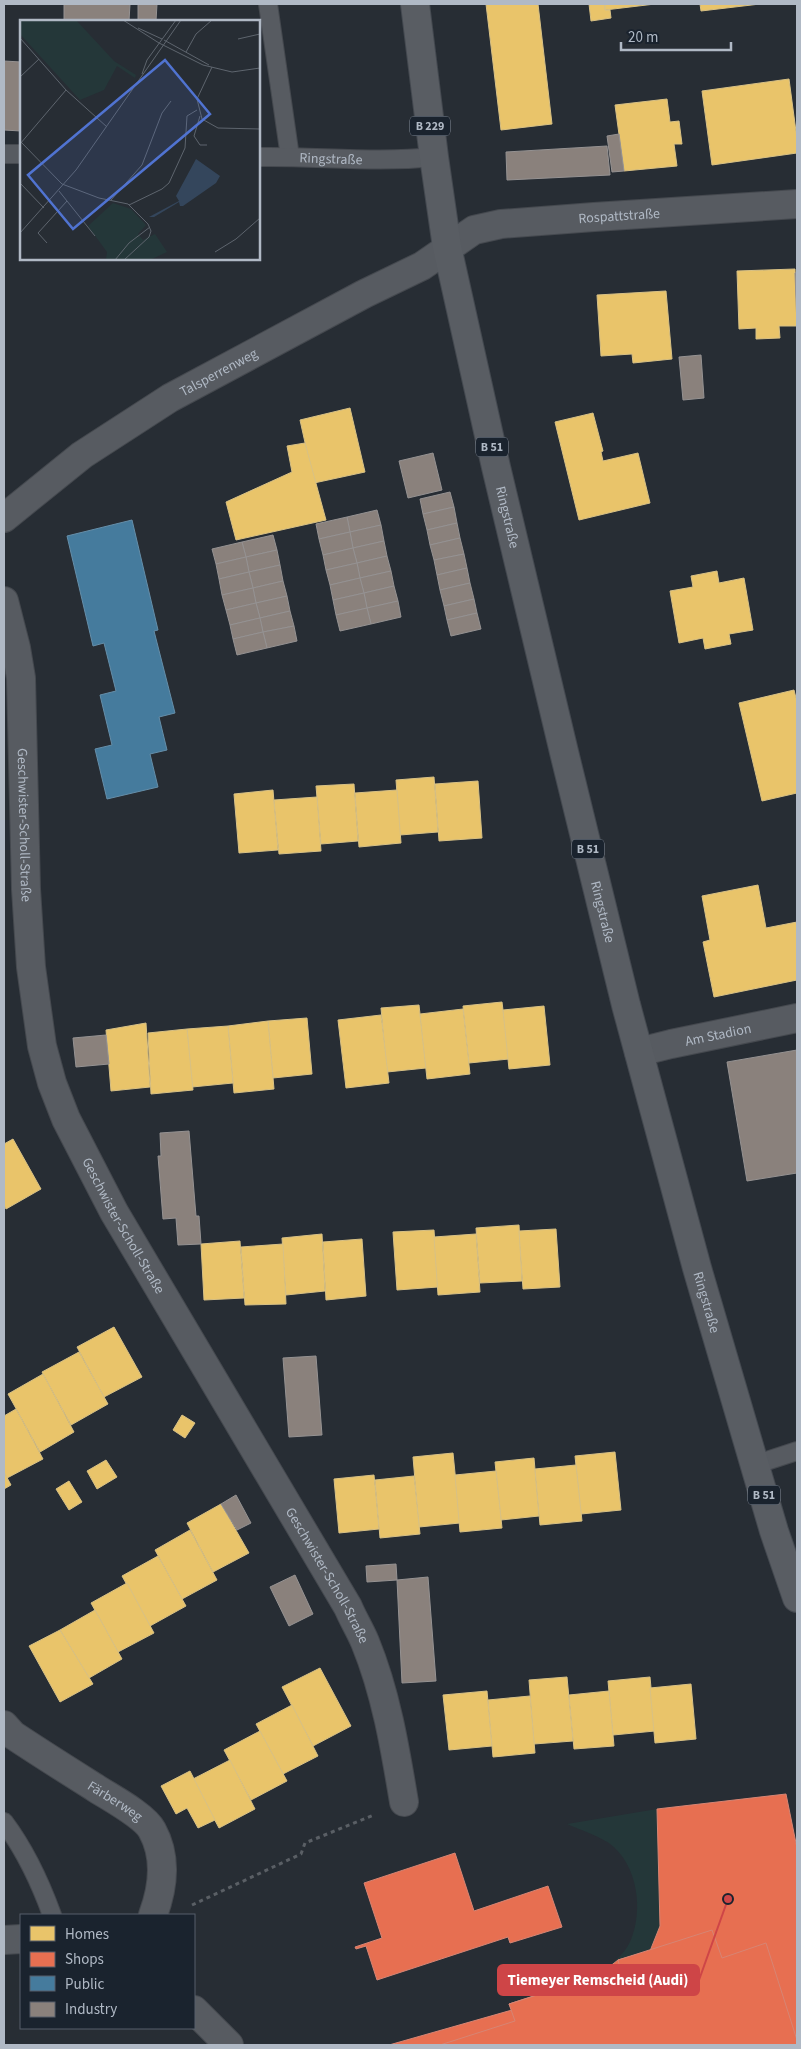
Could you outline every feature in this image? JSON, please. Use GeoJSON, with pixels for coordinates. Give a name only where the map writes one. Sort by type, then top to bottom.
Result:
{"type":"FeatureCollection","features":[{"type":"Feature","properties":{"kind":"main road","name":"Ringstraße"},"geometry":{"type":"LineString","coordinates":[[416,4],[434,157],[447,247],[496,467],[564,752],[639,1052],[697,1268],[754,1465],[797,1598]]}},
{"type":"Feature","properties":{"kind":"street","name":"Rospattstraße"},"geometry":{"type":"LineString","coordinates":[[447,247],[474,230],[501,224],[797,204]]}},
{"type":"Feature","properties":{"kind":"street","name":"Talsperrenweg"},"geometry":{"type":"LineString","coordinates":[[4,518],[82,455],[170,398],[364,294],[422,266],[447,247]]}},
{"type":"Feature","properties":{"kind":"street","name":"Geschwister-Scholl-Straße"},"geometry":{"type":"LineString","coordinates":[[4,601],[16,648],[21,678],[26,889],[31,967],[42,1046],[52,1083],[66,1119],[114,1212],[365,1640],[376,1670],[392,1732],[404,1802]]}},
{"type":"Feature","properties":{"kind":"street","name":"Am Stadion"},"geometry":{"type":"LineString","coordinates":[[639,1052],[797,1018]]}},
{"type":"Feature","properties":{"kind":"street","name":"Färberweg"},"geometry":{"type":"LineString","coordinates":[[4,1725],[14,1736],[132,1811],[151,1828],[161,1849],[162,1877],[158,1902],[153,1914]]}},
{"type":"Feature","properties":{"kind":"street"},"geometry":{"type":"LineString","coordinates":[[4,1940],[20,1940]]}},
{"type":"Feature","properties":{"kind":"street"},"geometry":{"type":"LineString","coordinates":[[195,2011],[230,2045]]}},
{"type":"Feature","properties":{"kind":"lane"},"geometry":{"type":"LineString","coordinates":[[268,4],[290,156]]}},
{"type":"Feature","properties":{"kind":"lane"},"geometry":{"type":"LineString","coordinates":[[4,154],[20,154]]}},
{"type":"Feature","properties":{"kind":"lane","name":"Ringstraße"},"geometry":{"type":"LineString","coordinates":[[260,157],[290,156],[398,160],[434,157]]}},
{"type":"Feature","properties":{"kind":"lane"},"geometry":{"type":"LineString","coordinates":[[754,1465],[797,1451]]}},
{"type":"Feature","properties":{"kind":"lane"},"geometry":{"type":"LineString","coordinates":[[4,1822],[16,1838],[42,1888],[52,1914]]}},
{"type":"Feature","properties":{"kind":"path"},"geometry":{"type":"LineString","coordinates":[[188,1907],[300,1854],[305,1843],[404,1802]]}},
{"type":"Feature","properties":{"kind":"shaded area"},"geometry":{"type":"Polygon","coordinates":[[[657,1809],[660,1926],[650,1951],[599,1975],[620,1956],[630,1942],[637,1916],[636,1889],[632,1875],[619,1852],[604,1840],[567,1824],[657,1809]]]}},
{"type":"Feature","properties":{"kind":"building: Homes"},"geometry":{"type":"Polygon","coordinates":[[[486,4],[538,4],[552,124],[501,130],[486,4]]]}},
{"type":"Feature","properties":{"kind":"building: Homes"},"geometry":{"type":"Polygon","coordinates":[[[589,4],[605,4],[605,10],[610,10],[611,18],[591,21],[589,4]]]}},
{"type":"Feature","properties":{"kind":"building: Homes"},"geometry":{"type":"Polygon","coordinates":[[[605,4],[655,4],[605,10],[605,4]]]}},
{"type":"Feature","properties":{"kind":"building: Homes"},"geometry":{"type":"Polygon","coordinates":[[[700,4],[760,4],[701,11],[700,4]]]}},
{"type":"Feature","properties":{"kind":"building: Homes"},"geometry":{"type":"Polygon","coordinates":[[[789,79],[797,139],[797,153],[712,165],[702,91],[789,79]]]}},
{"type":"Feature","properties":{"kind":"building: Homes"},"geometry":{"type":"Polygon","coordinates":[[[667,99],[670,122],[679,121],[682,144],[674,144],[677,166],[624,171],[615,105],[667,99]]]}},
{"type":"Feature","properties":{"kind":"building: Homes"},"geometry":{"type":"Polygon","coordinates":[[[795,269],[797,326],[779,326],[780,338],[756,339],[756,328],[739,329],[737,271],[795,269]]]}},
{"type":"Feature","properties":{"kind":"building: Homes"},"geometry":{"type":"Polygon","coordinates":[[[666,291],[672,359],[633,363],[632,354],[601,356],[597,295],[666,291]]]}},
{"type":"Feature","properties":{"kind":"building: Homes"},"geometry":{"type":"Polygon","coordinates":[[[350,408],[365,472],[314,483],[300,420],[350,408]]]}},
{"type":"Feature","properties":{"kind":"building: Homes"},"geometry":{"type":"Polygon","coordinates":[[[593,413],[603,451],[601,452],[603,461],[638,453],[650,503],[579,520],[555,422],[593,413]]]}},
{"type":"Feature","properties":{"kind":"building: Homes"},"geometry":{"type":"Polygon","coordinates":[[[305,443],[326,520],[236,540],[226,502],[292,472],[287,446],[305,443]]]}},
{"type":"Feature","properties":{"kind":"building: Homes"},"geometry":{"type":"Polygon","coordinates":[[[717,571],[719,583],[744,578],[753,630],[729,634],[731,644],[705,649],[703,638],[679,643],[670,591],[693,587],[691,576],[717,571]]]}},
{"type":"Feature","properties":{"kind":"building: Homes"},"geometry":{"type":"Polygon","coordinates":[[[794,690],[797,702],[797,793],[762,801],[739,703],[794,690]]]}},
{"type":"Feature","properties":{"kind":"building: Homes"},"geometry":{"type":"Polygon","coordinates":[[[434,777],[438,832],[400,835],[396,780],[434,777]]]}},
{"type":"Feature","properties":{"kind":"building: Homes"},"geometry":{"type":"Polygon","coordinates":[[[478,781],[482,838],[439,841],[435,784],[478,781]]]}},
{"type":"Feature","properties":{"kind":"building: Homes"},"geometry":{"type":"Polygon","coordinates":[[[354,784],[358,841],[321,844],[316,786],[354,784]]]}},
{"type":"Feature","properties":{"kind":"building: Homes"},"geometry":{"type":"Polygon","coordinates":[[[273,790],[278,850],[239,853],[234,794],[273,790]]]}},
{"type":"Feature","properties":{"kind":"building: Homes"},"geometry":{"type":"Polygon","coordinates":[[[397,790],[401,843],[359,847],[355,793],[397,790]]]}},
{"type":"Feature","properties":{"kind":"building: Homes"},"geometry":{"type":"Polygon","coordinates":[[[317,797],[321,851],[279,854],[274,800],[317,797]]]}},
{"type":"Feature","properties":{"kind":"building: Homes"},"geometry":{"type":"Polygon","coordinates":[[[758,885],[766,928],[797,922],[797,980],[714,997],[703,942],[710,940],[702,896],[758,885]]]}},
{"type":"Feature","properties":{"kind":"building: Homes"},"geometry":{"type":"Polygon","coordinates":[[[502,1002],[509,1059],[469,1063],[463,1006],[502,1002]]]}},
{"type":"Feature","properties":{"kind":"building: Homes"},"geometry":{"type":"Polygon","coordinates":[[[419,1005],[426,1068],[387,1072],[381,1008],[419,1005]]]}},
{"type":"Feature","properties":{"kind":"building: Homes"},"geometry":{"type":"Polygon","coordinates":[[[544,1006],[550,1065],[509,1069],[503,1010],[544,1006]]]}},
{"type":"Feature","properties":{"kind":"building: Homes"},"geometry":{"type":"Polygon","coordinates":[[[463,1009],[470,1074],[427,1079],[420,1014],[463,1009]]]}},
{"type":"Feature","properties":{"kind":"building: Homes"},"geometry":{"type":"Polygon","coordinates":[[[381,1015],[389,1083],[346,1088],[338,1020],[381,1015]]]}},
{"type":"Feature","properties":{"kind":"building: Homes"},"geometry":{"type":"Polygon","coordinates":[[[307,1018],[312,1074],[273,1078],[268,1021],[307,1018]]]}},
{"type":"Feature","properties":{"kind":"building: Homes"},"geometry":{"type":"Polygon","coordinates":[[[268,1021],[274,1089],[234,1093],[228,1026],[268,1021]]]}},
{"type":"Feature","properties":{"kind":"building: Homes"},"geometry":{"type":"Polygon","coordinates":[[[146,1023],[150,1087],[111,1091],[106,1030],[146,1023]]]}},
{"type":"Feature","properties":{"kind":"building: Homes"},"geometry":{"type":"Polygon","coordinates":[[[228,1026],[233,1083],[192,1087],[187,1029],[228,1026]]]}},
{"type":"Feature","properties":{"kind":"building: Homes"},"geometry":{"type":"Polygon","coordinates":[[[187,1029],[193,1090],[151,1094],[148,1033],[187,1029]]]}},
{"type":"Feature","properties":{"kind":"building: Homes"},"geometry":{"type":"Polygon","coordinates":[[[13,1139],[41,1189],[6,1209],[4,1205],[4,1144],[13,1139]]]}},
{"type":"Feature","properties":{"kind":"building: Homes"},"geometry":{"type":"Polygon","coordinates":[[[519,1225],[522,1281],[480,1283],[476,1228],[519,1225]]]}},
{"type":"Feature","properties":{"kind":"building: Homes"},"geometry":{"type":"Polygon","coordinates":[[[556,1229],[560,1287],[523,1289],[519,1231],[556,1229]]]}},
{"type":"Feature","properties":{"kind":"building: Homes"},"geometry":{"type":"Polygon","coordinates":[[[434,1230],[438,1287],[397,1290],[393,1232],[434,1230]]]}},
{"type":"Feature","properties":{"kind":"building: Homes"},"geometry":{"type":"Polygon","coordinates":[[[322,1234],[325,1291],[286,1295],[282,1238],[322,1234]]]}},
{"type":"Feature","properties":{"kind":"building: Homes"},"geometry":{"type":"Polygon","coordinates":[[[476,1234],[480,1292],[438,1295],[434,1237],[476,1234]]]}},
{"type":"Feature","properties":{"kind":"building: Homes"},"geometry":{"type":"Polygon","coordinates":[[[362,1239],[366,1296],[326,1300],[323,1242],[362,1239]]]}},
{"type":"Feature","properties":{"kind":"building: Homes"},"geometry":{"type":"Polygon","coordinates":[[[240,1241],[244,1298],[204,1300],[201,1244],[240,1241]]]}},
{"type":"Feature","properties":{"kind":"building: Homes"},"geometry":{"type":"Polygon","coordinates":[[[283,1244],[286,1304],[245,1305],[241,1247],[283,1244]]]}},
{"type":"Feature","properties":{"kind":"building: Homes"},"geometry":{"type":"Polygon","coordinates":[[[114,1327],[142,1377],[104,1397],[77,1347],[114,1327]]]}},
{"type":"Feature","properties":{"kind":"building: Homes"},"geometry":{"type":"Polygon","coordinates":[[[79,1352],[108,1404],[71,1425],[42,1372],[79,1352]]]}},
{"type":"Feature","properties":{"kind":"building: Homes"},"geometry":{"type":"Polygon","coordinates":[[[43,1374],[74,1432],[40,1452],[8,1394],[43,1374]]]}},
{"type":"Feature","properties":{"kind":"building: Homes"},"geometry":{"type":"Polygon","coordinates":[[[16,1409],[43,1459],[7,1478],[4,1472],[4,1416],[16,1409]]]}},
{"type":"Feature","properties":{"kind":"building: Homes"},"geometry":{"type":"Polygon","coordinates":[[[182,1415],[195,1423],[185,1438],[173,1430],[182,1415]]]}},
{"type":"Feature","properties":{"kind":"building: Homes"},"geometry":{"type":"Polygon","coordinates":[[[615,1452],[621,1510],[581,1514],[575,1456],[615,1452]]]}},
{"type":"Feature","properties":{"kind":"building: Homes"},"geometry":{"type":"Polygon","coordinates":[[[453,1453],[460,1523],[419,1527],[413,1457],[453,1453]]]}},
{"type":"Feature","properties":{"kind":"building: Homes"},"geometry":{"type":"Polygon","coordinates":[[[534,1458],[539,1516],[501,1520],[495,1462],[534,1458]]]}},
{"type":"Feature","properties":{"kind":"building: Homes"},"geometry":{"type":"Polygon","coordinates":[[[106,1460],[117,1477],[97,1489],[87,1471],[106,1460]]]}},
{"type":"Feature","properties":{"kind":"building: Homes"},"geometry":{"type":"Polygon","coordinates":[[[576,1465],[582,1521],[540,1525],[535,1469],[576,1465]]]}},
{"type":"Feature","properties":{"kind":"building: Homes"},"geometry":{"type":"Polygon","coordinates":[[[496,1471],[502,1528],[460,1532],[455,1475],[496,1471]]]}},
{"type":"Feature","properties":{"kind":"building: Homes"},"geometry":{"type":"Polygon","coordinates":[[[4,1472],[11,1485],[4,1489],[4,1472]]]}},
{"type":"Feature","properties":{"kind":"building: Homes"},"geometry":{"type":"Polygon","coordinates":[[[374,1475],[379,1529],[339,1533],[334,1479],[374,1475]]]}},
{"type":"Feature","properties":{"kind":"building: Homes"},"geometry":{"type":"Polygon","coordinates":[[[414,1476],[420,1534],[380,1538],[375,1480],[414,1476]]]}},
{"type":"Feature","properties":{"kind":"building: Homes"},"geometry":{"type":"Polygon","coordinates":[[[69,1481],[82,1502],[69,1510],[56,1489],[69,1481]]]}},
{"type":"Feature","properties":{"kind":"building: Homes"},"geometry":{"type":"Polygon","coordinates":[[[221,1504],[249,1553],[213,1572],[187,1523],[221,1504]]]}},
{"type":"Feature","properties":{"kind":"building: Homes"},"geometry":{"type":"Polygon","coordinates":[[[190,1530],[217,1580],[182,1599],[155,1550],[190,1530]]]}},
{"type":"Feature","properties":{"kind":"building: Homes"},"geometry":{"type":"Polygon","coordinates":[[[158,1556],[186,1606],[150,1626],[122,1576],[158,1556]]]}},
{"type":"Feature","properties":{"kind":"building: Homes"},"geometry":{"type":"Polygon","coordinates":[[[127,1583],[154,1633],[118,1652],[91,1603],[127,1583]]]}},
{"type":"Feature","properties":{"kind":"building: Homes"},"geometry":{"type":"Polygon","coordinates":[[[95,1610],[122,1659],[89,1678],[60,1630],[95,1610]]]}},
{"type":"Feature","properties":{"kind":"building: Homes"},"geometry":{"type":"Polygon","coordinates":[[[60,1630],[93,1684],[60,1702],[29,1646],[60,1630]]]}},
{"type":"Feature","properties":{"kind":"building: Homes"},"geometry":{"type":"Polygon","coordinates":[[[320,1668],[351,1726],[313,1746],[282,1687],[320,1668]]]}},
{"type":"Feature","properties":{"kind":"building: Homes"},"geometry":{"type":"Polygon","coordinates":[[[567,1677],[573,1741],[534,1744],[529,1680],[567,1677]]]}},
{"type":"Feature","properties":{"kind":"building: Homes"},"geometry":{"type":"Polygon","coordinates":[[[650,1677],[655,1731],[613,1735],[608,1681],[650,1677]]]}},
{"type":"Feature","properties":{"kind":"building: Homes"},"geometry":{"type":"Polygon","coordinates":[[[691,1684],[696,1739],[655,1743],[650,1688],[691,1684]]]}},
{"type":"Feature","properties":{"kind":"building: Homes"},"geometry":{"type":"Polygon","coordinates":[[[487,1691],[492,1746],[449,1750],[443,1695],[487,1691]]]}},
{"type":"Feature","properties":{"kind":"building: Homes"},"geometry":{"type":"Polygon","coordinates":[[[609,1691],[614,1746],[574,1749],[569,1695],[609,1691]]]}},
{"type":"Feature","properties":{"kind":"building: Homes"},"geometry":{"type":"Polygon","coordinates":[[[530,1696],[535,1753],[493,1757],[488,1700],[530,1696]]]}},
{"type":"Feature","properties":{"kind":"building: Homes"},"geometry":{"type":"Polygon","coordinates":[[[292,1705],[318,1756],[283,1774],[256,1724],[292,1705]]]}},
{"type":"Feature","properties":{"kind":"building: Homes"},"geometry":{"type":"Polygon","coordinates":[[[260,1731],[287,1781],[251,1800],[224,1750],[260,1731]]]}},
{"type":"Feature","properties":{"kind":"building: Homes"},"geometry":{"type":"Polygon","coordinates":[[[230,1760],[255,1809],[219,1828],[193,1779],[230,1760]]]}},
{"type":"Feature","properties":{"kind":"building: Homes"},"geometry":{"type":"Polygon","coordinates":[[[190,1771],[215,1820],[198,1828],[187,1808],[176,1814],[161,1786],[190,1771]]]}},
{"type":"Feature","properties":{"kind":"building: Shops"},"geometry":{"type":"Polygon","coordinates":[[[786,1794],[797,1848],[797,2045],[389,2045],[512,2010],[509,2004],[599,1975],[618,1960],[650,1951],[660,1926],[657,1809],[786,1794]]]}},
{"type":"Feature","properties":{"kind":"building: Shops"},"geometry":{"type":"Polygon","coordinates":[[[455,1853],[474,1911],[548,1886],[562,1927],[510,1943],[508,1937],[377,1980],[366,1946],[356,1949],[355,1947],[382,1938],[364,1883],[455,1853]]]}},
{"type":"Feature","properties":{"kind":"building: Shops"},"geometry":{"type":"Polygon","coordinates":[[[712,1930],[722,1958],[766,1943],[797,2045],[440,2045],[515,2021],[509,2004],[599,1975],[600,1981],[622,1975],[618,1960],[712,1930]]]}},
{"type":"Feature","properties":{"kind":"building: Public"},"geometry":{"type":"Polygon","coordinates":[[[132,520],[158,630],[154,631],[175,713],[159,717],[167,750],[150,754],[158,787],[107,799],[95,749],[112,745],[100,695],[116,691],[104,643],[93,646],[67,536],[132,520]]]}},
{"type":"Feature","properties":{"kind":"building: Industry"},"geometry":{"type":"Polygon","coordinates":[[[64,4],[130,4],[129,20],[64,20],[64,4]]]}},
{"type":"Feature","properties":{"kind":"building: Industry"},"geometry":{"type":"Polygon","coordinates":[[[138,4],[157,4],[156,20],[138,20],[138,4]]]}},
{"type":"Feature","properties":{"kind":"building: Industry"},"geometry":{"type":"Polygon","coordinates":[[[4,61],[20,62],[20,131],[4,130],[4,61]]]}},
{"type":"Feature","properties":{"kind":"building: Industry"},"geometry":{"type":"Polygon","coordinates":[[[619,134],[624,171],[612,172],[607,136],[619,134]]]}},
{"type":"Feature","properties":{"kind":"building: Industry"},"geometry":{"type":"Polygon","coordinates":[[[607,146],[610,175],[507,180],[506,152],[607,146]]]}},
{"type":"Feature","properties":{"kind":"building: Industry"},"geometry":{"type":"Polygon","coordinates":[[[797,272],[797,326],[795,273],[797,272]]]}},
{"type":"Feature","properties":{"kind":"building: Industry"},"geometry":{"type":"Polygon","coordinates":[[[701,355],[704,398],[683,400],[679,357],[701,355]]]}},
{"type":"Feature","properties":{"kind":"building: Industry"},"geometry":{"type":"Polygon","coordinates":[[[433,453],[442,490],[408,498],[399,461],[433,453]]]}},
{"type":"Feature","properties":{"kind":"building: Industry"},"geometry":{"type":"Polygon","coordinates":[[[450,492],[454,507],[423,514],[420,499],[450,492]]]}},
{"type":"Feature","properties":{"kind":"building: Industry"},"geometry":{"type":"Polygon","coordinates":[[[454,507],[457,523],[427,530],[423,514],[454,507]]]}},
{"type":"Feature","properties":{"kind":"building: Industry"},"geometry":{"type":"Polygon","coordinates":[[[377,510],[381,525],[350,532],[347,517],[377,510]]]}},
{"type":"Feature","properties":{"kind":"building: Industry"},"geometry":{"type":"Polygon","coordinates":[[[347,517],[350,532],[319,539],[316,524],[347,517]]]}},
{"type":"Feature","properties":{"kind":"building: Industry"},"geometry":{"type":"Polygon","coordinates":[[[457,523],[460,538],[430,545],[427,530],[457,523]]]}},
{"type":"Feature","properties":{"kind":"building: Industry"},"geometry":{"type":"Polygon","coordinates":[[[381,525],[384,541],[353,548],[350,532],[381,525]]]}},
{"type":"Feature","properties":{"kind":"building: Industry"},"geometry":{"type":"Polygon","coordinates":[[[350,532],[353,548],[323,555],[319,539],[350,532]]]}},
{"type":"Feature","properties":{"kind":"building: Industry"},"geometry":{"type":"Polygon","coordinates":[[[273,535],[277,550],[246,557],[242,542],[273,535]]]}},
{"type":"Feature","properties":{"kind":"building: Industry"},"geometry":{"type":"Polygon","coordinates":[[[460,538],[464,554],[434,560],[430,545],[460,538]]]}},
{"type":"Feature","properties":{"kind":"building: Industry"},"geometry":{"type":"Polygon","coordinates":[[[384,541],[387,556],[357,563],[353,548],[384,541]]]}},
{"type":"Feature","properties":{"kind":"building: Industry"},"geometry":{"type":"Polygon","coordinates":[[[242,542],[246,557],[216,564],[212,549],[242,542]]]}},
{"type":"Feature","properties":{"kind":"building: Industry"},"geometry":{"type":"Polygon","coordinates":[[[353,548],[357,563],[326,570],[323,555],[353,548]]]}},
{"type":"Feature","properties":{"kind":"building: Industry"},"geometry":{"type":"Polygon","coordinates":[[[277,550],[280,565],[249,572],[246,557],[277,550]]]}},
{"type":"Feature","properties":{"kind":"building: Industry"},"geometry":{"type":"Polygon","coordinates":[[[464,554],[467,568],[437,575],[434,560],[464,554]]]}},
{"type":"Feature","properties":{"kind":"building: Industry"},"geometry":{"type":"Polygon","coordinates":[[[387,556],[391,571],[360,578],[357,563],[387,556]]]}},
{"type":"Feature","properties":{"kind":"building: Industry"},"geometry":{"type":"Polygon","coordinates":[[[246,557],[249,572],[219,579],[216,564],[246,557]]]}},
{"type":"Feature","properties":{"kind":"building: Industry"},"geometry":{"type":"Polygon","coordinates":[[[357,563],[360,578],[330,585],[326,570],[357,563]]]}},
{"type":"Feature","properties":{"kind":"building: Industry"},"geometry":{"type":"Polygon","coordinates":[[[280,565],[283,581],[253,588],[249,572],[280,565]]]}},
{"type":"Feature","properties":{"kind":"building: Industry"},"geometry":{"type":"Polygon","coordinates":[[[467,568],[470,583],[440,590],[437,575],[467,568]]]}},
{"type":"Feature","properties":{"kind":"building: Industry"},"geometry":{"type":"Polygon","coordinates":[[[391,571],[394,586],[364,593],[360,578],[391,571]]]}},
{"type":"Feature","properties":{"kind":"building: Industry"},"geometry":{"type":"Polygon","coordinates":[[[249,572],[253,588],[222,595],[219,579],[249,572]]]}},
{"type":"Feature","properties":{"kind":"building: Industry"},"geometry":{"type":"Polygon","coordinates":[[[360,578],[364,593],[333,600],[330,585],[360,578]]]}},
{"type":"Feature","properties":{"kind":"building: Industry"},"geometry":{"type":"Polygon","coordinates":[[[283,581],[287,596],[256,603],[253,588],[283,581]]]}},
{"type":"Feature","properties":{"kind":"building: Industry"},"geometry":{"type":"Polygon","coordinates":[[[470,583],[474,599],[444,606],[440,590],[470,583]]]}},
{"type":"Feature","properties":{"kind":"building: Industry"},"geometry":{"type":"Polygon","coordinates":[[[394,586],[398,601],[367,608],[364,593],[394,586]]]}},
{"type":"Feature","properties":{"kind":"building: Industry"},"geometry":{"type":"Polygon","coordinates":[[[253,588],[256,603],[226,610],[222,595],[253,588]]]}},
{"type":"Feature","properties":{"kind":"building: Industry"},"geometry":{"type":"Polygon","coordinates":[[[364,593],[367,608],[336,615],[333,600],[364,593]]]}},
{"type":"Feature","properties":{"kind":"building: Industry"},"geometry":{"type":"Polygon","coordinates":[[[287,596],[290,611],[260,618],[256,603],[287,596]]]}},
{"type":"Feature","properties":{"kind":"building: Industry"},"geometry":{"type":"Polygon","coordinates":[[[474,599],[477,613],[447,620],[444,606],[474,599]]]}},
{"type":"Feature","properties":{"kind":"building: Industry"},"geometry":{"type":"Polygon","coordinates":[[[398,601],[401,617],[371,624],[367,608],[398,601]]]}},
{"type":"Feature","properties":{"kind":"building: Industry"},"geometry":{"type":"Polygon","coordinates":[[[256,603],[260,618],[230,625],[226,610],[256,603]]]}},
{"type":"Feature","properties":{"kind":"building: Industry"},"geometry":{"type":"Polygon","coordinates":[[[367,608],[371,624],[340,631],[336,615],[367,608]]]}},
{"type":"Feature","properties":{"kind":"building: Industry"},"geometry":{"type":"Polygon","coordinates":[[[290,611],[294,626],[263,632],[260,618],[290,611]]]}},
{"type":"Feature","properties":{"kind":"building: Industry"},"geometry":{"type":"Polygon","coordinates":[[[477,613],[481,629],[451,636],[447,620],[477,613]]]}},
{"type":"Feature","properties":{"kind":"building: Industry"},"geometry":{"type":"Polygon","coordinates":[[[260,618],[263,632],[233,639],[230,625],[260,618]]]}},
{"type":"Feature","properties":{"kind":"building: Industry"},"geometry":{"type":"Polygon","coordinates":[[[294,626],[297,641],[267,648],[263,632],[294,626]]]}},
{"type":"Feature","properties":{"kind":"building: Industry"},"geometry":{"type":"Polygon","coordinates":[[[263,632],[267,648],[237,655],[233,639],[263,632]]]}},
{"type":"Feature","properties":{"kind":"building: Industry"},"geometry":{"type":"Polygon","coordinates":[[[106,1035],[109,1064],[76,1067],[73,1038],[106,1035]]]}},
{"type":"Feature","properties":{"kind":"building: Industry"},"geometry":{"type":"Polygon","coordinates":[[[797,1050],[797,1173],[747,1181],[727,1062],[797,1050]]]}},
{"type":"Feature","properties":{"kind":"building: Industry"},"geometry":{"type":"Polygon","coordinates":[[[189,1131],[196,1216],[199,1216],[201,1244],[178,1245],[176,1218],[163,1219],[158,1156],[161,1156],[160,1133],[189,1131]]]}},
{"type":"Feature","properties":{"kind":"building: Industry"},"geometry":{"type":"Polygon","coordinates":[[[316,1356],[322,1435],[289,1437],[283,1358],[316,1356]]]}},
{"type":"Feature","properties":{"kind":"building: Industry"},"geometry":{"type":"Polygon","coordinates":[[[236,1495],[251,1523],[237,1530],[221,1504],[236,1495]]]}},
{"type":"Feature","properties":{"kind":"building: Industry"},"geometry":{"type":"Polygon","coordinates":[[[396,1564],[397,1580],[367,1582],[366,1566],[396,1564]]]}},
{"type":"Feature","properties":{"kind":"building: Industry"},"geometry":{"type":"Polygon","coordinates":[[[295,1575],[313,1614],[289,1626],[270,1587],[295,1575]]]}},
{"type":"Feature","properties":{"kind":"building: Industry"},"geometry":{"type":"Polygon","coordinates":[[[428,1577],[436,1681],[402,1683],[397,1580],[428,1577]]]}},
{"type":"Feature","properties":{"kind":"place","name":"Tiemeyer Remscheid (Audi)"},"geometry":{"type":"Point","coordinates":[728,1899]}}]}
